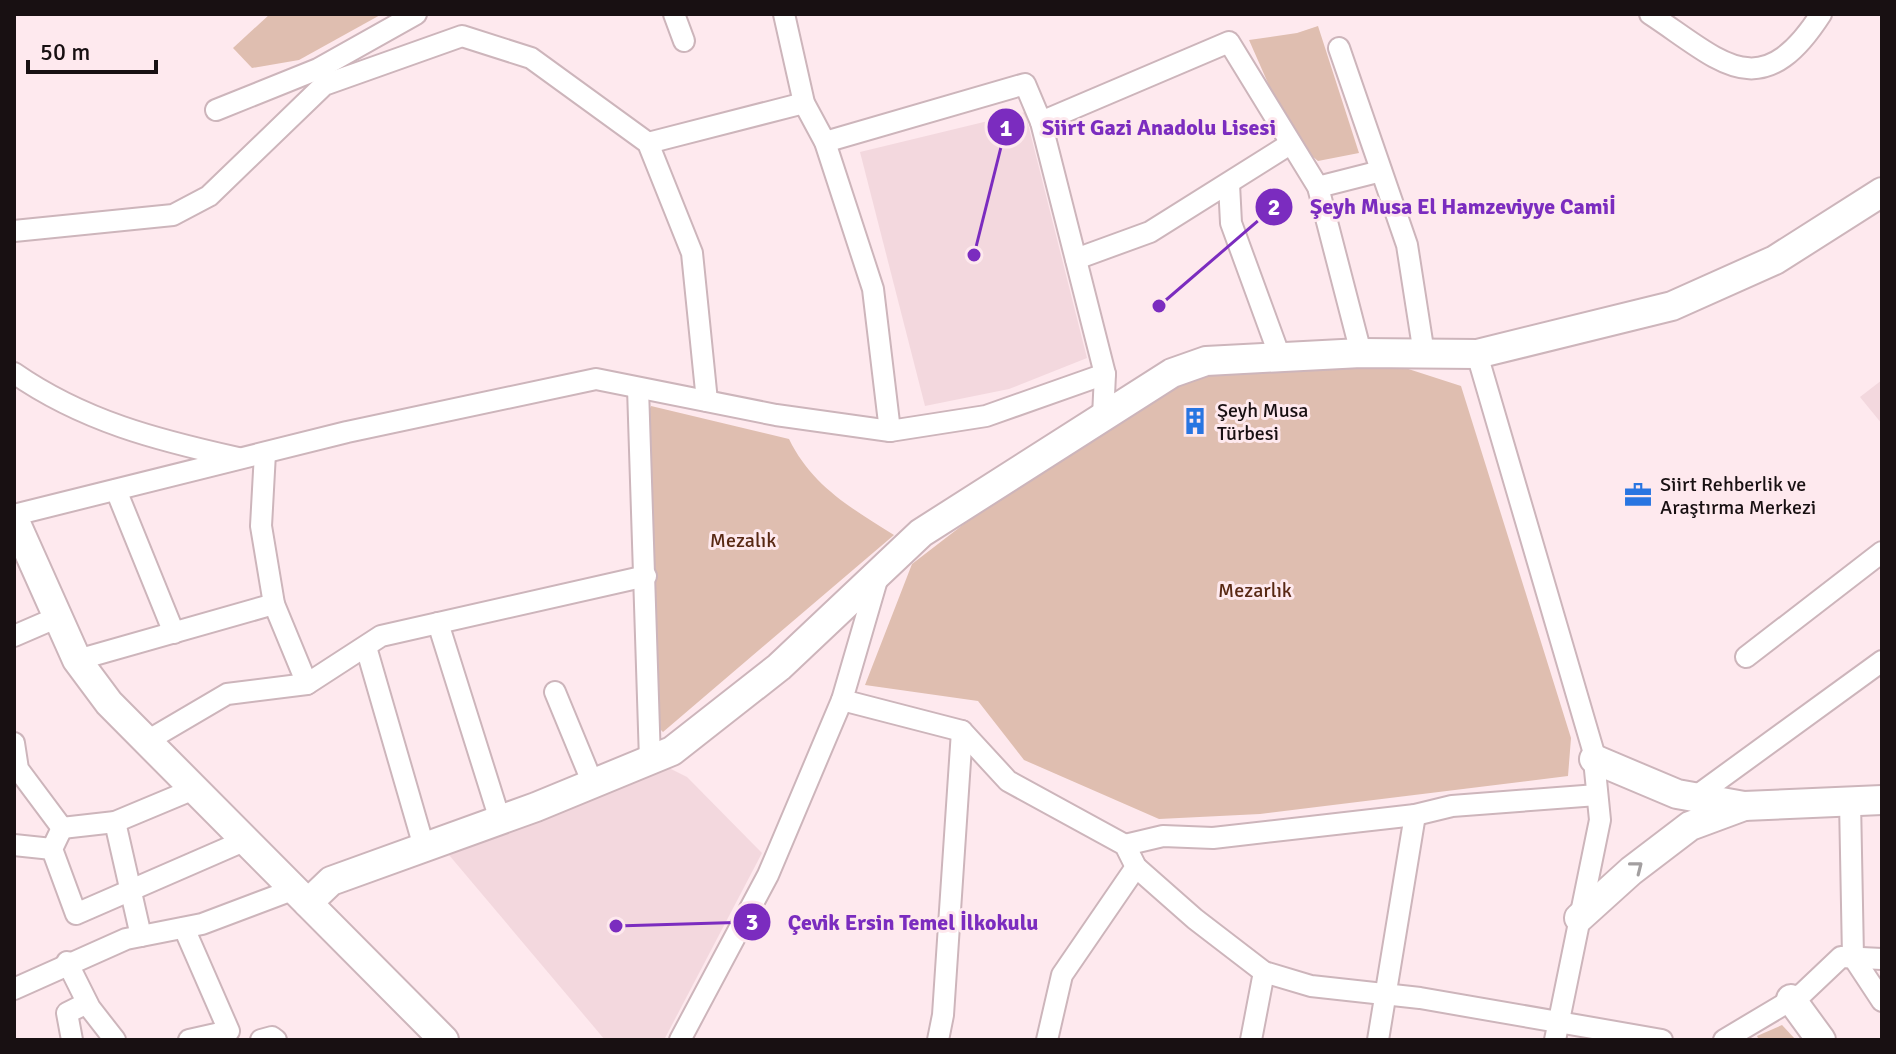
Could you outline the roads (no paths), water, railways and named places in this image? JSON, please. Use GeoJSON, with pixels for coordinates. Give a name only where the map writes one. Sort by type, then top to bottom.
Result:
{"type":"FeatureCollection","features":[{"type":"Feature","properties":{"kind":"street"},"geometry":{"type":"LineString","coordinates":[[216,110],[318,69],[416,14]]}},
{"type":"Feature","properties":{"kind":"street"},"geometry":{"type":"LineString","coordinates":[[674,14],[684,41]]}},
{"type":"Feature","properties":{"kind":"street"},"geometry":{"type":"LineString","coordinates":[[784,14],[804,103],[825,142],[873,289],[890,431]]}},
{"type":"Feature","properties":{"kind":"street"},"geometry":{"type":"LineString","coordinates":[[1650,14],[1727,66],[1759,67],[1784,60],[1806,38],[1821,14]]}},
{"type":"Feature","properties":{"kind":"street"},"geometry":{"type":"LineString","coordinates":[[14,231],[173,215],[209,196],[324,85],[462,36],[531,58],[648,143],[692,253],[707,401]]}},
{"type":"Feature","properties":{"kind":"street"},"geometry":{"type":"LineString","coordinates":[[1041,122],[1229,42],[1318,187],[1361,353]]}},
{"type":"Feature","properties":{"kind":"street"},"geometry":{"type":"LineString","coordinates":[[1339,48],[1407,245],[1424,354]]}},
{"type":"Feature","properties":{"kind":"street"},"geometry":{"type":"LineString","coordinates":[[825,142],[1025,84],[1041,122],[1105,374],[1103,417]]}},
{"type":"Feature","properties":{"kind":"street"},"geometry":{"type":"LineString","coordinates":[[648,143],[804,103]]}},
{"type":"Feature","properties":{"kind":"street"},"geometry":{"type":"LineString","coordinates":[[1076,259],[1150,232],[1290,144]]}},
{"type":"Feature","properties":{"kind":"street"},"geometry":{"type":"LineString","coordinates":[[1318,187],[1381,171]]}},
{"type":"Feature","properties":{"kind":"street"},"geometry":{"type":"LineString","coordinates":[[1229,184],[1231,223],[1280,357]]}},
{"type":"Feature","properties":{"kind":"street"},"geometry":{"type":"LineString","coordinates":[[14,989],[67,962],[141,936],[184,928],[301,896],[331,881],[500,820],[672,751],[779,667],[921,533],[1172,373],[1206,361],[1361,353],[1477,354],[1672,306],[1775,260],[1882,192]]}},
{"type":"Feature","properties":{"kind":"street"},"geometry":{"type":"LineString","coordinates":[[1477,354],[1594,759],[1600,820],[1556,1032]]}},
{"type":"Feature","properties":{"kind":"street"},"geometry":{"type":"LineString","coordinates":[[14,373],[47,396],[86,416],[145,437],[242,458]]}},
{"type":"Feature","properties":{"kind":"street"},"geometry":{"type":"LineString","coordinates":[[444,1040],[109,703],[77,660],[14,517],[242,458],[596,379],[890,431],[986,416],[1105,374]]}},
{"type":"Feature","properties":{"kind":"street"},"geometry":{"type":"LineString","coordinates":[[638,388],[650,760]]}},
{"type":"Feature","properties":{"kind":"street"},"geometry":{"type":"LineString","coordinates":[[265,453],[261,526],[274,604],[307,684]]}},
{"type":"Feature","properties":{"kind":"street"},"geometry":{"type":"LineString","coordinates":[[116,490],[174,633]]}},
{"type":"Feature","properties":{"kind":"street"},"geometry":{"type":"LineString","coordinates":[[1746,657],[1882,552]]}},
{"type":"Feature","properties":{"kind":"street"},"geometry":{"type":"LineString","coordinates":[[680,1040],[768,875],[842,700],[879,573]]}},
{"type":"Feature","properties":{"kind":"street"},"geometry":{"type":"LineString","coordinates":[[147,741],[227,694],[307,684],[381,636],[646,576]]}},
{"type":"Feature","properties":{"kind":"street"},"geometry":{"type":"LineString","coordinates":[[77,660],[274,604]]}},
{"type":"Feature","properties":{"kind":"street"},"geometry":{"type":"LineString","coordinates":[[14,636],[58,617]]}},
{"type":"Feature","properties":{"kind":"street"},"geometry":{"type":"LineString","coordinates":[[438,623],[500,820]]}},
{"type":"Feature","properties":{"kind":"street"},"geometry":{"type":"LineString","coordinates":[[366,647],[424,847]]}},
{"type":"Feature","properties":{"kind":"street"},"geometry":{"type":"LineString","coordinates":[[1695,797],[1881,664]]}},
{"type":"Feature","properties":{"kind":"street"},"geometry":{"type":"LineString","coordinates":[[555,692],[593,784]]}},
{"type":"Feature","properties":{"kind":"street"},"geometry":{"type":"LineString","coordinates":[[842,700],[962,731],[1008,781],[1125,845],[1136,867],[1195,919],[1264,972],[1311,986],[1384,994],[1556,1032],[1662,1040]]}},
{"type":"Feature","properties":{"kind":"street"},"geometry":{"type":"LineString","coordinates":[[938,1040],[943,1015],[962,731]]}},
{"type":"Feature","properties":{"kind":"street"},"geometry":{"type":"LineString","coordinates":[[14,743],[18,778],[62,828]]}},
{"type":"Feature","properties":{"kind":"street"},"geometry":{"type":"LineString","coordinates":[[1594,759],[1677,794],[1744,806],[1882,800]]}},
{"type":"Feature","properties":{"kind":"street"},"geometry":{"type":"LineString","coordinates":[[62,828],[115,822],[194,789]]}},
{"type":"Feature","properties":{"kind":"street"},"geometry":{"type":"LineString","coordinates":[[1125,845],[1163,836],[1213,838],[1415,815],[1452,806],[1597,795]]}},
{"type":"Feature","properties":{"kind":"street"},"geometry":{"type":"LineString","coordinates":[[1850,801],[1853,957],[1882,1001]]}},
{"type":"Feature","properties":{"kind":"street"},"geometry":{"type":"LineString","coordinates":[[1579,918],[1631,871],[1690,826],[1744,806]]}},
{"type":"Feature","properties":{"kind":"street"},"geometry":{"type":"LineString","coordinates":[[1378,1040],[1415,815]]}},
{"type":"Feature","properties":{"kind":"street"},"geometry":{"type":"LineString","coordinates":[[115,822],[141,936]]}},
{"type":"Feature","properties":{"kind":"street"},"geometry":{"type":"LineString","coordinates":[[62,828],[52,849],[76,914],[131,893],[246,840]]}},
{"type":"Feature","properties":{"kind":"street"},"geometry":{"type":"LineString","coordinates":[[14,845],[52,849]]}},
{"type":"Feature","properties":{"kind":"street"},"geometry":{"type":"LineString","coordinates":[[1047,1040],[1062,975],[1136,867]]}},
{"type":"Feature","properties":{"kind":"street"},"geometry":{"type":"LineString","coordinates":[[184,928],[230,1036],[189,1040]]}},
{"type":"Feature","properties":{"kind":"street"},"geometry":{"type":"LineString","coordinates":[[1726,1040],[1803,993],[1841,957],[1882,959]]}},
{"type":"Feature","properties":{"kind":"street"},"geometry":{"type":"LineString","coordinates":[[67,962],[87,1003],[115,1040]]}},
{"type":"Feature","properties":{"kind":"street"},"geometry":{"type":"LineString","coordinates":[[1251,1040],[1264,972]]}},
{"type":"Feature","properties":{"kind":"street"},"geometry":{"type":"LineString","coordinates":[[1791,999],[1821,1040]]}},
{"type":"Feature","properties":{"kind":"street"},"geometry":{"type":"LineString","coordinates":[[72,1040],[67,1013],[87,1003]]}},
{"type":"Feature","properties":{"kind":"street"},"geometry":{"type":"LineString","coordinates":[[261,1040],[272,1037],[276,1040]]}},
{"type":"Feature","properties":{"kind":"place","name":"Siirt Gazi Anadolu Lisesi"},"geometry":{"type":"Point","coordinates":[974,255]}},
{"type":"Feature","properties":{"kind":"place","name":"Şeyh Musa El Hamzeviyye Camiİ"},"geometry":{"type":"Point","coordinates":[1159,306]}},
{"type":"Feature","properties":{"kind":"place","name":"Şeyh Musa Türbesi"},"geometry":{"type":"Point","coordinates":[1195,421]}},
{"type":"Feature","properties":{"kind":"place","name":"Siirt Rehberlik ve Araştırma Merkezi"},"geometry":{"type":"Point","coordinates":[1638,495]}},
{"type":"Feature","properties":{"kind":"place","name":"Çevik Ersin Temel İlkokulu"},"geometry":{"type":"Point","coordinates":[616,926]}},
{"type":"Feature","properties":{"kind":"park label","name":"Mezalık"},"geometry":{"type":"Point","coordinates":[743,540]}},
{"type":"Feature","properties":{"kind":"park label","name":"Mezarlık"},"geometry":{"type":"Point","coordinates":[1255,590]}}]}
